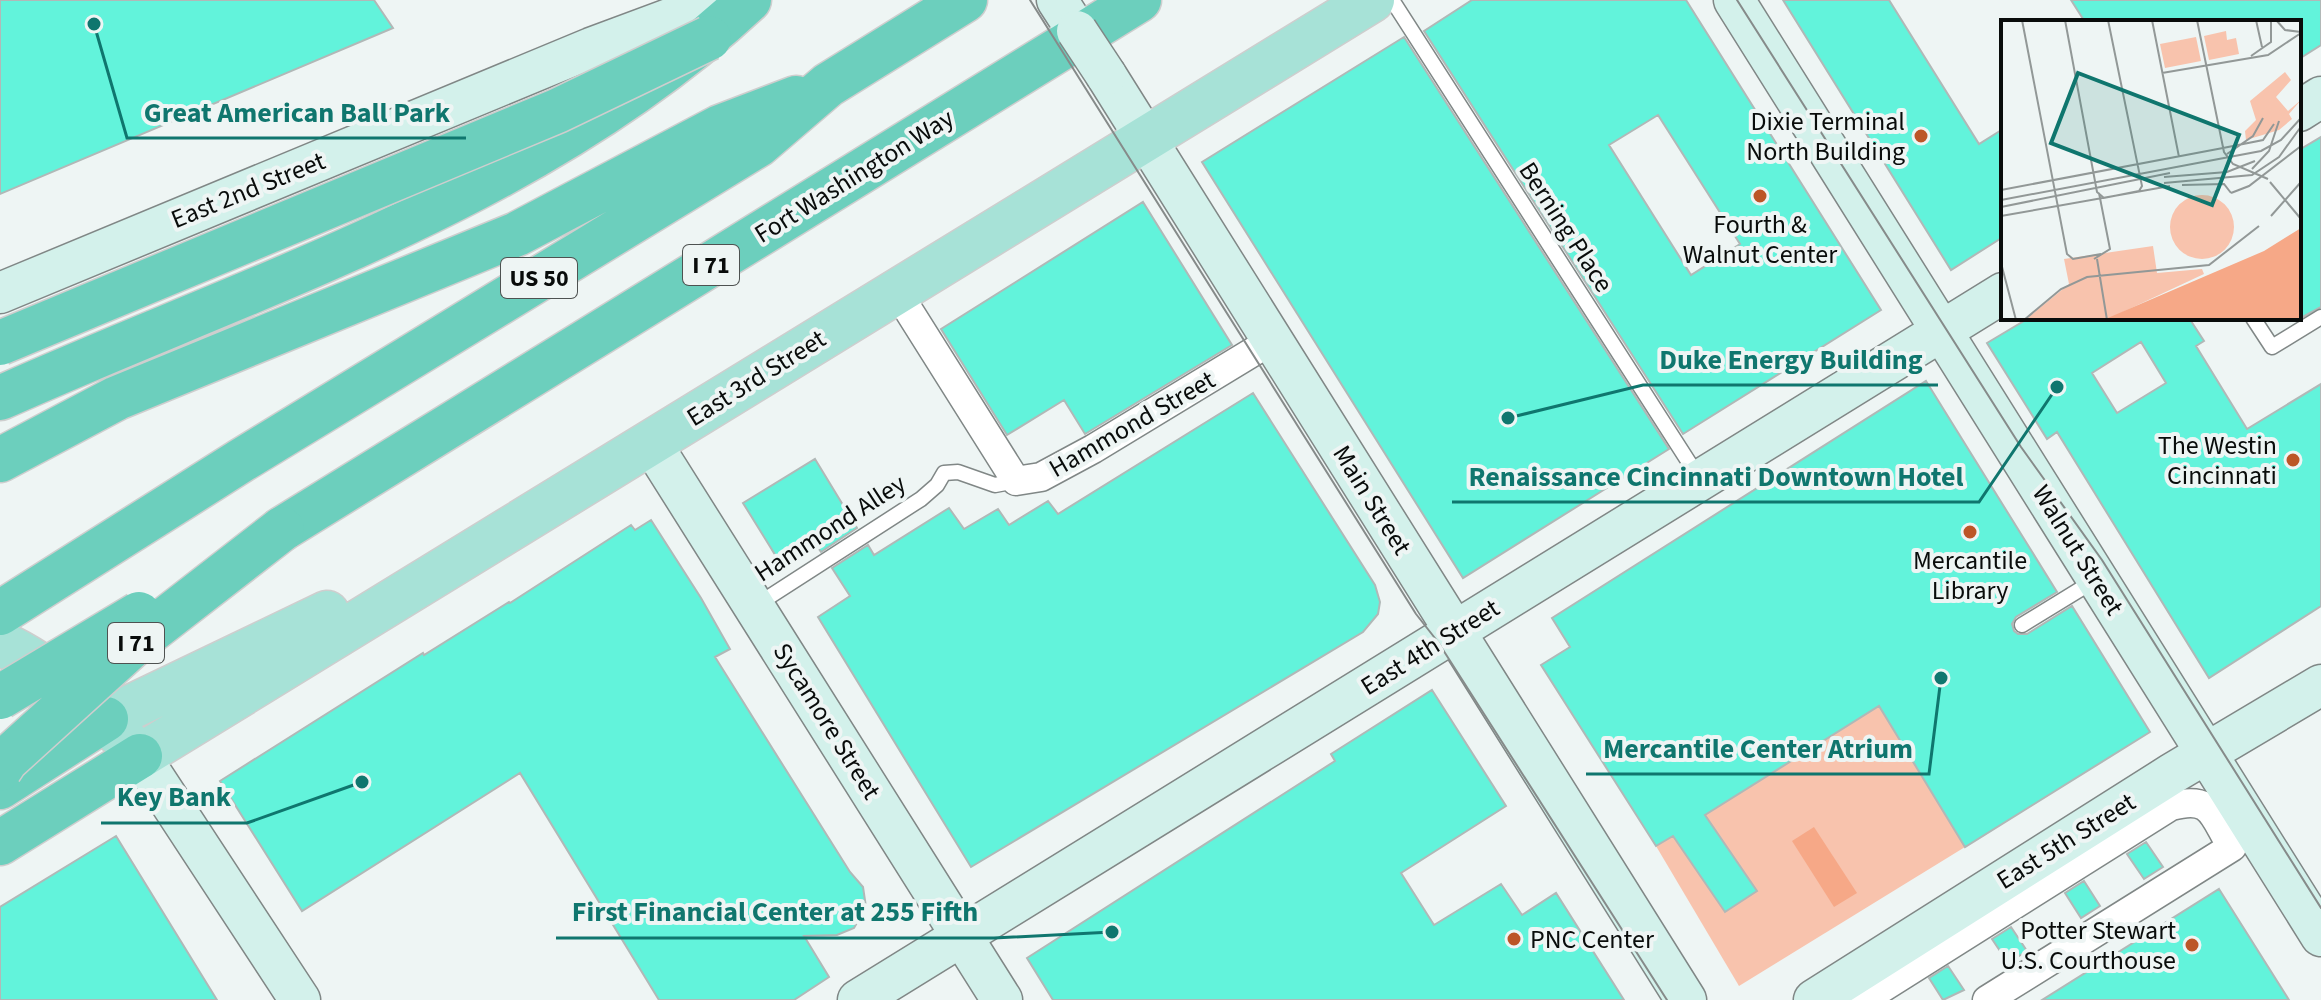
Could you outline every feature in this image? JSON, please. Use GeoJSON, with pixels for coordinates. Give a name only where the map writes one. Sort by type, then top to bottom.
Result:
{"type":"FeatureCollection","features":[{"type":"Feature","properties":{"kind":"highway"},"geometry":{"type":"LineString","coordinates":[[0,343],[557,111],[749,0]]}},
{"type":"Feature","properties":{"kind":"highway"},"geometry":{"type":"LineString","coordinates":[[0,460],[117,398],[517,234],[720,127],[828,85],[965,0]]}},
{"type":"Feature","properties":{"kind":"highway","name":"Fort Washington Way"},"geometry":{"type":"LineString","coordinates":[[282,529],[1139,0]]}},
{"type":"Feature","properties":{"kind":"highway"},"geometry":{"type":"LineString","coordinates":[[0,398],[337,255],[441,206],[544,150],[646,86],[715,19]]}},
{"type":"Feature","properties":{"kind":"highway","name":"US 50"},"geometry":{"type":"LineString","coordinates":[[0,613],[242,460],[758,145],[828,85]]}},
{"type":"Feature","properties":{"kind":"highway"},"geometry":{"type":"LineString","coordinates":[[0,697],[282,529]]}},
{"type":"Feature","properties":{"kind":"highway","name":"I 71"},"geometry":{"type":"LineString","coordinates":[[0,769],[6,760],[135,643],[282,529]]}},
{"type":"Feature","properties":{"kind":"highway"},"geometry":{"type":"LineString","coordinates":[[0,787],[106,719]]}},
{"type":"Feature","properties":{"kind":"highway"},"geometry":{"type":"LineString","coordinates":[[0,843],[140,756]]}},
{"type":"Feature","properties":{"kind":"main road","name":"East 3rd Street"},"geometry":{"type":"LineString","coordinates":[[140,756],[1372,0]]}},
{"type":"Feature","properties":{"kind":"main road"},"geometry":{"type":"LineString","coordinates":[[106,719],[536,513]]}},
{"type":"Feature","properties":{"kind":"main road"},"geometry":{"type":"LineString","coordinates":[[0,643],[65,683],[106,719],[140,756]]}},
{"type":"Feature","properties":{"kind":"street","name":"Main Street"},"geometry":{"type":"LineString","coordinates":[[1057,0],[1686,1000]]}},
{"type":"Feature","properties":{"kind":"street","name":"Walnut Street"},"geometry":{"type":"LineString","coordinates":[[1734,0],[2207,754],[2244,839],[2321,936]]}},
{"type":"Feature","properties":{"kind":"street","name":"East 2nd Street"},"geometry":{"type":"LineString","coordinates":[[0,293],[591,48],[715,19]]}},
{"type":"Feature","properties":{"kind":"street"},"geometry":{"type":"LineString","coordinates":[[2301,110],[2321,97]]}},
{"type":"Feature","properties":{"kind":"street","name":"Hammond Street"},"geometry":{"type":"LineString","coordinates":[[897,292],[1016,481],[1041,477],[1093,449],[1271,341]]}},
{"type":"Feature","properties":{"kind":"street","name":"East 4th Street"},"geometry":{"type":"LineString","coordinates":[[858,1000],[2001,294]]}},
{"type":"Feature","properties":{"kind":"street","name":"Sycamore Street"},"geometry":{"type":"LineString","coordinates":[[651,443],[1002,1000]]}},
{"type":"Feature","properties":{"kind":"street","name":"East 5th Street"},"geometry":{"type":"LineString","coordinates":[[1814,1000],[2173,773],[2321,685]]}},
{"type":"Feature","properties":{"kind":"street"},"geometry":{"type":"LineString","coordinates":[[140,756],[300,1000]]}},
{"type":"Feature","properties":{"kind":"street"},"geometry":{"type":"LineString","coordinates":[[1863,1000],[2171,806],[2192,801],[2207,806],[2244,839]]}},
{"type":"Feature","properties":{"kind":"lane","name":"Berning Place"},"geometry":{"type":"LineString","coordinates":[[1392,0],[1700,480]]}},
{"type":"Feature","properties":{"kind":"lane"},"geometry":{"type":"LineString","coordinates":[[0,355],[168,286]]}},
{"type":"Feature","properties":{"kind":"lane"},"geometry":{"type":"LineString","coordinates":[[2254,320],[2272,347],[2321,317]]}},
{"type":"Feature","properties":{"kind":"lane","name":"Hammond Alley"},"geometry":{"type":"LineString","coordinates":[[755,607],[921,499],[937,485],[944,473],[958,472],[995,485],[1016,481]]}},
{"type":"Feature","properties":{"kind":"lane"},"geometry":{"type":"LineString","coordinates":[[2022,625],[2097,579]]}},
{"type":"Feature","properties":{"kind":"lane"},"geometry":{"type":"LineString","coordinates":[[1987,1000],[2244,839]]}},
{"type":"Feature","properties":{"kind":"shaded area"},"geometry":{"type":"Polygon","coordinates":[[[1879,706],[1965,847],[1739,986],[1656,846],[1879,706]]]}},
{"type":"Feature","properties":{"kind":"shaded area"},"geometry":{"type":"Polygon","coordinates":[[[1814,827],[1857,893],[1834,907],[1792,841],[1814,827]]]}},
{"type":"Feature","properties":{"kind":"building"},"geometry":{"type":"Polygon","coordinates":[[[0,0],[374,0],[393,28],[0,194],[0,0]]]}},
{"type":"Feature","properties":{"kind":"building"},"geometry":{"type":"Polygon","coordinates":[[[1472,0],[1686,0],[1881,310],[1683,434],[1424,31],[1472,0]],[[1658,115],[1609,145],[1691,275],[1740,244],[1658,115]]]}},
{"type":"Feature","properties":{"kind":"building","name":"Dixie Terminal North Building"},"geometry":{"type":"Polygon","coordinates":[[[1783,0],[1889,0],[1979,144],[2001,130],[2001,238],[1951,270],[1783,0]]]}},
{"type":"Feature","properties":{"kind":"building"},"geometry":{"type":"Polygon","coordinates":[[[2071,0],[2321,0],[2321,45],[2301,58],[2301,20],[2084,20],[2071,0]]]}},
{"type":"Feature","properties":{"kind":"building"},"geometry":{"type":"Polygon","coordinates":[[[1404,37],[1669,449],[1463,578],[1202,162],[1404,37]]]}},
{"type":"Feature","properties":{"kind":"building"},"geometry":{"type":"Polygon","coordinates":[[[2321,137],[2321,307],[2301,318],[2301,149],[2321,137]]]}},
{"type":"Feature","properties":{"kind":"building"},"geometry":{"type":"Polygon","coordinates":[[[1143,202],[1232,345],[1085,434],[1064,400],[1007,435],[941,329],[1143,202]]]}},
{"type":"Feature","properties":{"kind":"building"},"geometry":{"type":"Polygon","coordinates":[[[2026,320],[2190,320],[2204,341],[2196,346],[2247,429],[2321,384],[2321,606],[2209,678],[2057,432],[2047,439],[1987,343],[2026,320]],[[2141,342],[2092,373],[2117,413],[2166,383],[2141,342]]]}},
{"type":"Feature","properties":{"kind":"building"},"geometry":{"type":"Polygon","coordinates":[[[1926,381],[2057,592],[2016,617],[2012,624],[2014,631],[2027,634],[2072,606],[2150,732],[1965,847],[1879,706],[1705,815],[1757,891],[1725,912],[1673,836],[1656,846],[1541,665],[1570,647],[1552,618],[1926,381]]]}},
{"type":"Feature","properties":{"kind":"building"},"geometry":{"type":"Polygon","coordinates":[[[1253,393],[1375,585],[1380,602],[1378,614],[1363,632],[971,867],[818,617],[850,596],[832,568],[868,545],[874,555],[949,508],[964,529],[998,509],[1009,525],[1048,501],[1058,514],[1253,393]]]}},
{"type":"Feature","properties":{"kind":"building"},"geometry":{"type":"Polygon","coordinates":[[[815,459],[857,528],[821,552],[816,545],[782,566],[743,503],[815,459]]]}},
{"type":"Feature","properties":{"kind":"building"},"geometry":{"type":"Polygon","coordinates":[[[651,520],[730,649],[715,657],[850,872],[863,887],[866,907],[854,928],[837,935],[804,936],[829,977],[794,1000],[659,1000],[520,773],[302,911],[220,781],[631,525],[635,530],[651,520]]]}},
{"type":"Feature","properties":{"kind":"building"},"geometry":{"type":"Polygon","coordinates":[[[1432,690],[1506,806],[1401,873],[1434,925],[1501,884],[1522,915],[1556,893],[1624,1000],[1053,1000],[1027,958],[1335,761],[1331,754],[1432,690]]]}},
{"type":"Feature","properties":{"kind":"building"},"geometry":{"type":"Polygon","coordinates":[[[116,836],[217,1000],[0,1000],[0,907],[116,836]]]}},
{"type":"Feature","properties":{"kind":"building"},"geometry":{"type":"Polygon","coordinates":[[[2146,842],[2163,867],[2144,879],[2127,854],[2146,842]]]}},
{"type":"Feature","properties":{"kind":"building"},"geometry":{"type":"Polygon","coordinates":[[[2084,881],[2100,906],[2081,918],[2065,893],[2084,881]]]}},
{"type":"Feature","properties":{"kind":"building","name":"Potter Stewart U.S. Courthouse"},"geometry":{"type":"Polygon","coordinates":[[[2219,889],[2289,1000],[2042,1000],[2219,889]]]}},
{"type":"Feature","properties":{"kind":"building"},"geometry":{"type":"Polygon","coordinates":[[[2011,927],[2027,951],[2008,963],[1992,939],[2011,927]]]}},
{"type":"Feature","properties":{"kind":"building"},"geometry":{"type":"Polygon","coordinates":[[[1948,966],[1964,990],[1943,1000],[1929,978],[1948,966]]]}},
{"type":"Feature","properties":{"kind":"tram line"},"geometry":{"type":"LineString","coordinates":[[1030,0],[1416,614],[1438,642],[1667,1000]]}},
{"type":"Feature","properties":{"kind":"tram line"},"geometry":{"type":"LineString","coordinates":[[1737,0],[2021,447],[2102,560],[2321,908]]}},
{"type":"Feature","properties":{"kind":"place","name":"Great American Ball Park"},"geometry":{"type":"Point","coordinates":[94,24]}},
{"type":"Feature","properties":{"kind":"place","name":"Dixie Terminal North Building"},"geometry":{"type":"Point","coordinates":[1921,136]}},
{"type":"Feature","properties":{"kind":"place","name":"Fourth & Walnut Center"},"geometry":{"type":"Point","coordinates":[1760,196]}},
{"type":"Feature","properties":{"kind":"place","name":"Renaissance Cincinnati Downtown Hotel"},"geometry":{"type":"Point","coordinates":[2057,387]}},
{"type":"Feature","properties":{"kind":"place","name":"Duke Energy Building"},"geometry":{"type":"Point","coordinates":[1508,418]}},
{"type":"Feature","properties":{"kind":"place","name":"The Westin Cincinnati"},"geometry":{"type":"Point","coordinates":[2293,460]}},
{"type":"Feature","properties":{"kind":"place","name":"Mercantile Library"},"geometry":{"type":"Point","coordinates":[1970,532]}},
{"type":"Feature","properties":{"kind":"place","name":"Mercantile Center Atrium"},"geometry":{"type":"Point","coordinates":[1941,678]}},
{"type":"Feature","properties":{"kind":"place","name":"Key Bank"},"geometry":{"type":"Point","coordinates":[362,782]}},
{"type":"Feature","properties":{"kind":"place","name":"First Financial Center at 255 Fifth"},"geometry":{"type":"Point","coordinates":[1112,932]}},
{"type":"Feature","properties":{"kind":"place","name":"PNC Center"},"geometry":{"type":"Point","coordinates":[1514,939]}},
{"type":"Feature","properties":{"kind":"place","name":"Potter Stewart U.S. Courthouse"},"geometry":{"type":"Point","coordinates":[2192,945]}}]}
